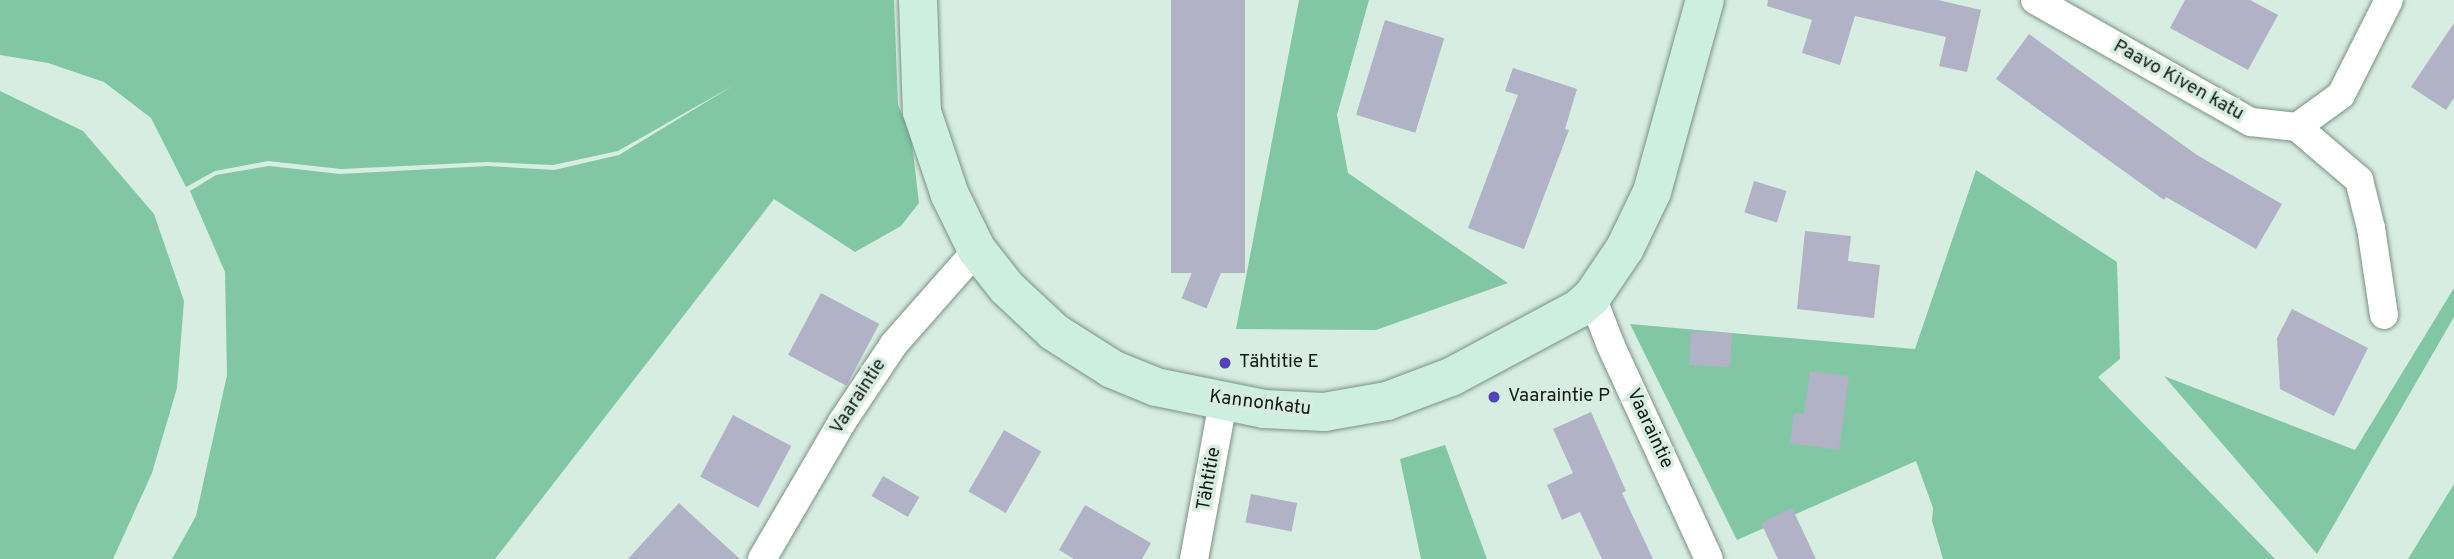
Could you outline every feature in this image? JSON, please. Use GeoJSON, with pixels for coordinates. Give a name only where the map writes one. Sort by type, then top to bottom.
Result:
{"type":"FeatureCollection","features":[{"type":"Feature","properties":{"kind":"street","name":"Kannonkatu"},"geometry":{"type":"LineString","coordinates":[[918,0],[922,113],[950,195],[977,250],[1007,288],[1054,332],[1112,369],[1156,387],[1223,403],[1264,409],[1324,412],[1387,401],[1451,377],[1578,309],[1592,297],[1625,248],[1652,192],[1706,0]]}},
{"type":"Feature","properties":{"kind":"street","name":"Paavo Kiven katu"},"geometry":{"type":"LineString","coordinates":[[2035,0],[2251,121],[2297,127]]}},
{"type":"Feature","properties":{"kind":"street"},"geometry":{"type":"LineString","coordinates":[[2384,315],[2371,228],[2359,180],[2297,127],[2341,95],[2389,0]]}},
{"type":"Feature","properties":{"kind":"street","name":"Vaaraintie"},"geometry":{"type":"LineString","coordinates":[[762,559],[842,422],[894,344],[977,250]]}},
{"type":"Feature","properties":{"kind":"street","name":"Vaaraintie"},"geometry":{"type":"LineString","coordinates":[[1592,297],[1611,346],[1709,559]]}},
{"type":"Feature","properties":{"kind":"street","name":"Tähtitie"},"geometry":{"type":"LineString","coordinates":[[1195,558],[1223,403]]}},
{"type":"Feature","properties":{"kind":"green space"},"geometry":{"type":"Polygon","coordinates":[[[0,0],[894,0],[898,105],[911,135],[919,203],[901,226],[855,252],[774,199],[495,559],[172,559],[196,516],[227,375],[225,272],[190,191],[216,175],[269,166],[340,174],[487,166],[554,170],[619,155],[734,85],[618,151],[553,165],[487,162],[341,169],[268,161],[215,171],[186,187],[151,118],[104,82],[48,63],[0,55],[0,0]]]}},
{"type":"Feature","properties":{"kind":"green space"},"geometry":{"type":"Polygon","coordinates":[[[1299,0],[1369,0],[1337,115],[1348,173],[1508,283],[1376,330],[1236,329],[1299,0]]]}},
{"type":"Feature","properties":{"kind":"green space"},"geometry":{"type":"Polygon","coordinates":[[[0,91],[83,131],[154,214],[184,301],[177,388],[152,473],[113,559],[0,559],[0,91]]]}},
{"type":"Feature","properties":{"kind":"green space"},"geometry":{"type":"Polygon","coordinates":[[[1976,170],[2117,262],[2120,359],[2098,377],[2275,559],[1943,559],[1932,521],[1933,508],[1916,461],[1737,540],[1630,324],[1915,349],[1976,170]]]}},
{"type":"Feature","properties":{"kind":"green space"},"geometry":{"type":"Polygon","coordinates":[[[2454,288],[2454,317],[2317,554],[2164,376],[2355,450],[2454,288]]]}},
{"type":"Feature","properties":{"kind":"green space"},"geometry":{"type":"Polygon","coordinates":[[[1445,445],[1487,559],[1421,559],[1400,459],[1445,445]]]}},
{"type":"Feature","properties":{"kind":"green space"},"geometry":{"type":"Polygon","coordinates":[[[2454,484],[2454,559],[2408,559],[2454,484]]]}},
{"type":"Feature","properties":{"kind":"building"},"geometry":{"type":"Polygon","coordinates":[[[1171,0],[1245,0],[1245,273],[1171,273],[1171,0]]]}},
{"type":"Feature","properties":{"kind":"building"},"geometry":{"type":"Polygon","coordinates":[[[1768,0],[1938,0],[1981,10],[1967,72],[1939,66],[1946,37],[1855,16],[1840,65],[1802,53],[1812,20],[1767,6],[1768,0]]]}},
{"type":"Feature","properties":{"kind":"building"},"geometry":{"type":"Polygon","coordinates":[[[2185,0],[2250,0],[2278,15],[2248,70],[2170,28],[2185,0]]]}},
{"type":"Feature","properties":{"kind":"building"},"geometry":{"type":"Polygon","coordinates":[[[1385,20],[1444,38],[1415,133],[1356,115],[1385,20]]]}},
{"type":"Feature","properties":{"kind":"building"},"geometry":{"type":"Polygon","coordinates":[[[2454,23],[2454,98],[2446,110],[2411,87],[2454,23]]]}},
{"type":"Feature","properties":{"kind":"building"},"geometry":{"type":"Polygon","coordinates":[[[2029,34],[2197,155],[2282,204],[2256,249],[2166,197],[2164,200],[1996,79],[2029,34]]]}},
{"type":"Feature","properties":{"kind":"building"},"geometry":{"type":"Polygon","coordinates":[[[1513,68],[1577,89],[1565,129],[1569,130],[1524,249],[1468,228],[1518,95],[1505,91],[1513,68]]]}},
{"type":"Feature","properties":{"kind":"building"},"geometry":{"type":"Polygon","coordinates":[[[1754,181],[1787,191],[1777,222],[1744,213],[1754,181]]]}},
{"type":"Feature","properties":{"kind":"building"},"geometry":{"type":"Polygon","coordinates":[[[1216,213],[1241,223],[1207,308],[1182,298],[1216,213]]]}},
{"type":"Feature","properties":{"kind":"building"},"geometry":{"type":"Polygon","coordinates":[[[1805,231],[1851,236],[1848,261],[1880,265],[1874,318],[1797,309],[1805,231]]]}},
{"type":"Feature","properties":{"kind":"building"},"geometry":{"type":"Polygon","coordinates":[[[821,293],[879,324],[846,386],[788,355],[821,293]]]}},
{"type":"Feature","properties":{"kind":"building"},"geometry":{"type":"Polygon","coordinates":[[[2292,309],[2368,348],[2334,416],[2280,389],[2277,338],[2292,309]]]}},
{"type":"Feature","properties":{"kind":"building"},"geometry":{"type":"Polygon","coordinates":[[[1691,331],[1732,333],[1730,367],[1689,365],[1691,331]]]}},
{"type":"Feature","properties":{"kind":"building"},"geometry":{"type":"Polygon","coordinates":[[[1810,371],[1849,376],[1839,450],[1790,443],[1794,413],[1804,414],[1810,371]]]}},
{"type":"Feature","properties":{"kind":"building"},"geometry":{"type":"Polygon","coordinates":[[[1591,412],[1626,491],[1622,493],[1653,559],[1602,559],[1580,512],[1562,520],[1547,485],[1573,473],[1553,429],[1591,412]]]}},
{"type":"Feature","properties":{"kind":"building"},"geometry":{"type":"Polygon","coordinates":[[[733,415],[791,446],[758,508],[700,477],[733,415]]]}},
{"type":"Feature","properties":{"kind":"building"},"geometry":{"type":"Polygon","coordinates":[[[1004,430],[1041,451],[1006,513],[968,491],[1004,430]]]}},
{"type":"Feature","properties":{"kind":"building"},"geometry":{"type":"Polygon","coordinates":[[[883,476],[919,497],[908,517],[872,496],[883,476]]]}},
{"type":"Feature","properties":{"kind":"building"},"geometry":{"type":"Polygon","coordinates":[[[1251,494],[1297,503],[1292,531],[1245,522],[1251,494]]]}},
{"type":"Feature","properties":{"kind":"building"},"geometry":{"type":"Polygon","coordinates":[[[679,503],[695,518],[740,559],[628,559],[679,503]]]}},
{"type":"Feature","properties":{"kind":"building"},"geometry":{"type":"Polygon","coordinates":[[[1085,505],[1151,543],[1142,559],[1074,559],[1059,550],[1085,505]]]}},
{"type":"Feature","properties":{"kind":"building"},"geometry":{"type":"Polygon","coordinates":[[[1792,508],[1816,559],[1778,559],[1761,523],[1792,508]]]}},
{"type":"Feature","properties":{"kind":"place","name":"Tähtitie E"},"geometry":{"type":"Point","coordinates":[1225,363]}},
{"type":"Feature","properties":{"kind":"place","name":"Vaaraintie P"},"geometry":{"type":"Point","coordinates":[1494,397]}}]}
